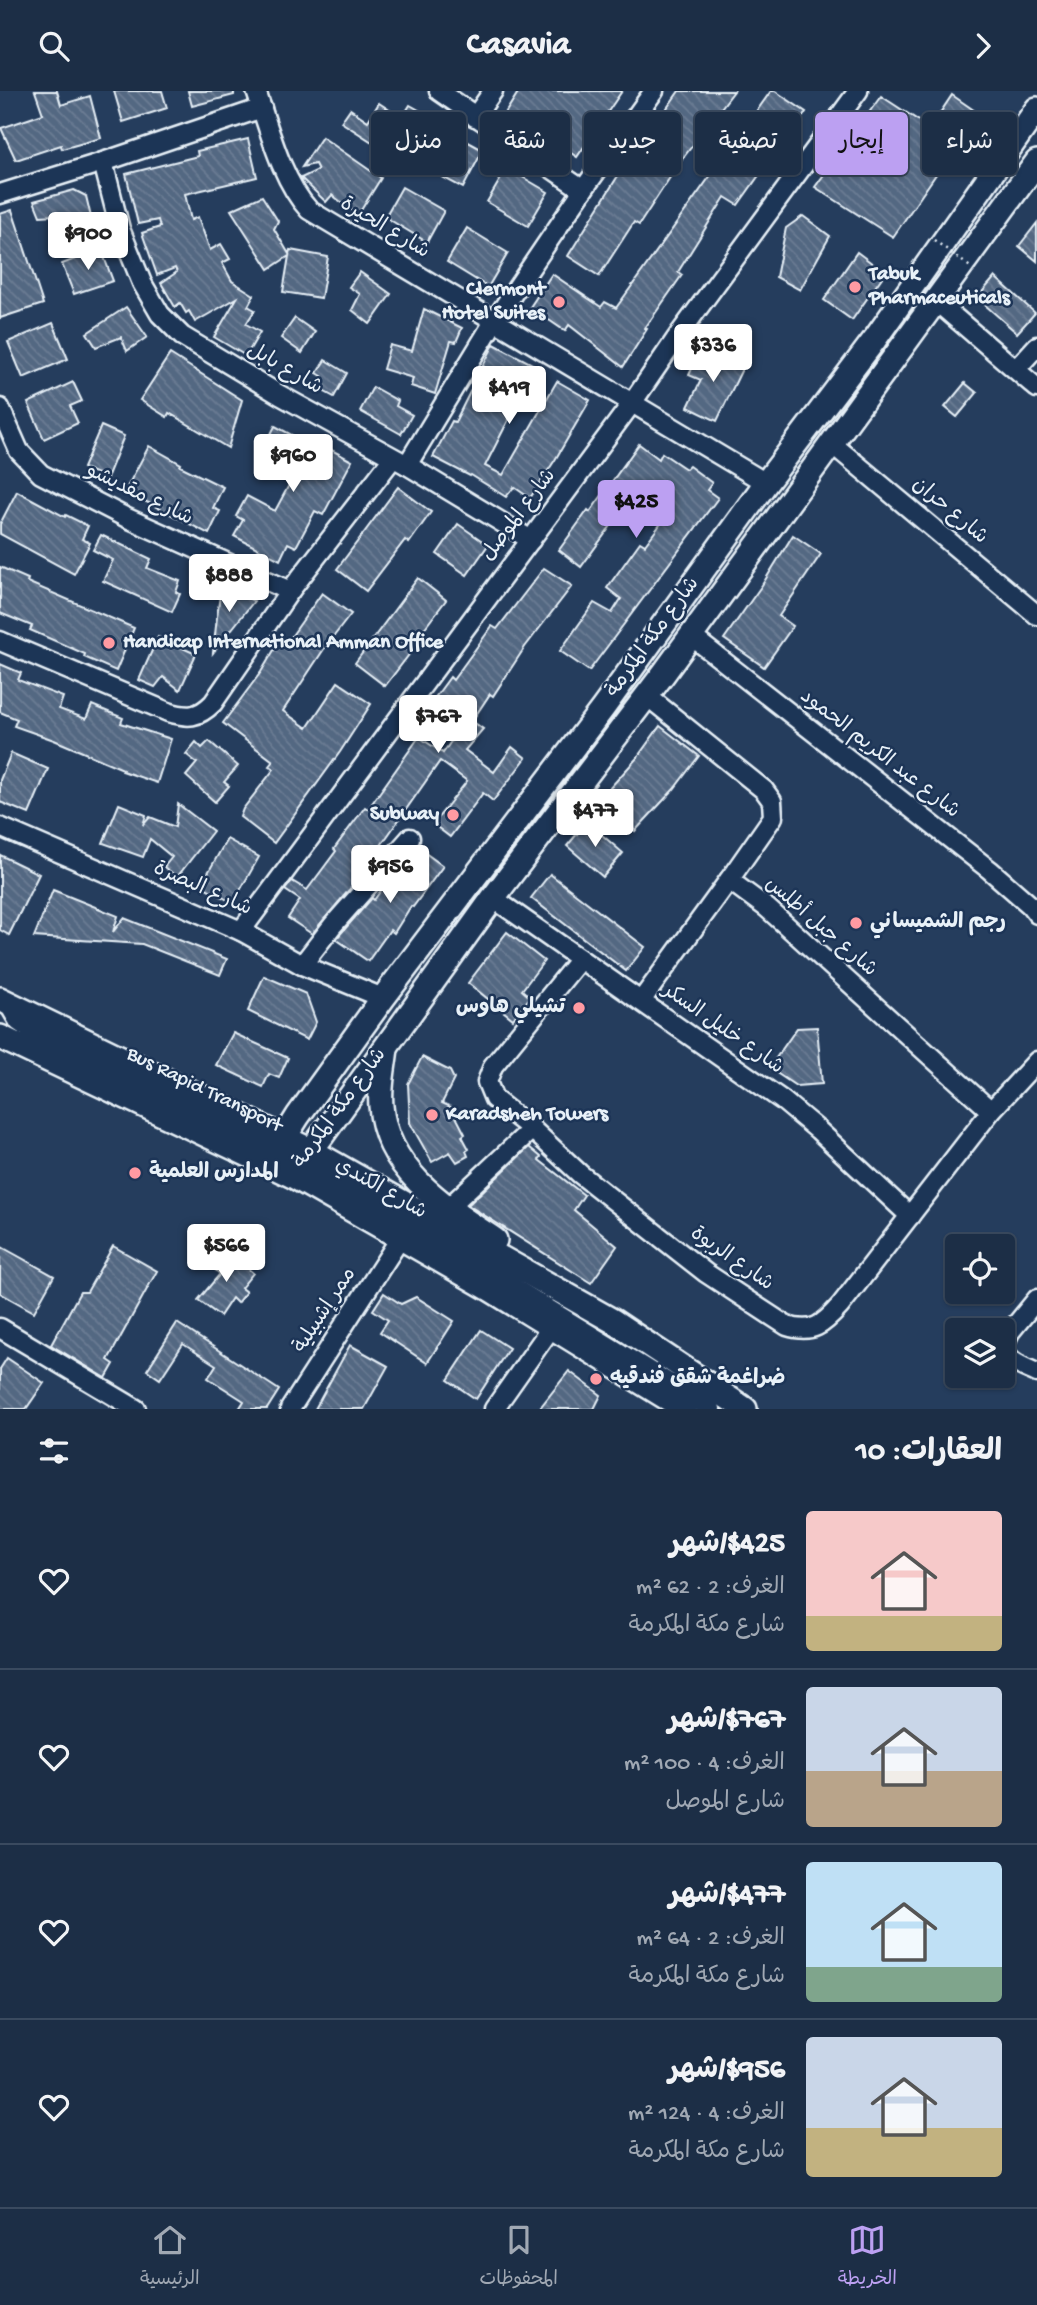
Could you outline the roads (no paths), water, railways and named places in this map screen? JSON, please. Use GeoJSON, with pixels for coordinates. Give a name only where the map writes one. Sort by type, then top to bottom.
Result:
{"type":"FeatureCollection","features":[{"type":"Feature","properties":{"kind":"main road","name":"شارع مكة المكرمة"},"geometry":{"type":"LineString","coordinates":[[275,1152],[383,998],[603,708],[766,483],[875,339],[1037,109]]}},
{"type":"Feature","properties":{"kind":"main road","name":"شارع مكة المكرمة"},"geometry":{"type":"LineString","coordinates":[[300,1164],[493,898],[647,696],[937,302],[1037,162]]}},
{"type":"Feature","properties":{"kind":"main road","name":"شارع الكندي"},"geometry":{"type":"LineString","coordinates":[[4,1001],[275,1152]]}},
{"type":"Feature","properties":{"kind":"main road","name":"شارع الكندي"},"geometry":{"type":"LineString","coordinates":[[0,1037],[275,1152],[555,1288],[614,1321],[745,1409]]}},
{"type":"Feature","properties":{"kind":"main road"},"geometry":{"type":"LineString","coordinates":[[386,1048],[381,1106],[390,1142],[401,1164],[449,1207],[509,1249],[555,1288]]}},
{"type":"Feature","properties":{"kind":"main road","name":"شارع الكندي"},"geometry":{"type":"LineString","coordinates":[[300,1164],[401,1237],[672,1405]]}},
{"type":"Feature","properties":{"kind":"street"},"geometry":{"type":"LineString","coordinates":[[439,91],[583,190]]}},
{"type":"Feature","properties":{"kind":"street"},"geometry":{"type":"LineString","coordinates":[[475,117],[492,91]]}},
{"type":"Feature","properties":{"kind":"street"},"geometry":{"type":"LineString","coordinates":[[0,641],[169,712],[192,717],[202,713],[212,703],[290,591],[400,462],[583,190],[654,91]]}},
{"type":"Feature","properties":{"kind":"street","name":"شارع الموصل"},"geometry":{"type":"LineString","coordinates":[[241,931],[632,403],[680,333],[858,91]]}},
{"type":"Feature","properties":{"kind":"street"},"geometry":{"type":"LineString","coordinates":[[0,194],[103,162],[259,99]]}},
{"type":"Feature","properties":{"kind":"street","name":"شارع الحيرة"},"geometry":{"type":"LineString","coordinates":[[259,99],[289,181],[309,210],[766,483]]}},
{"type":"Feature","properties":{"kind":"street","name":"شارع بابل"},"geometry":{"type":"LineString","coordinates":[[103,162],[120,229],[142,283],[160,314],[182,336],[531,540]]}},
{"type":"Feature","properties":{"kind":"street"},"geometry":{"type":"LineString","coordinates":[[937,302],[1037,388]]}},
{"type":"Feature","properties":{"kind":"street"},"geometry":{"type":"LineString","coordinates":[[1016,369],[1037,346]]}},
{"type":"Feature","properties":{"kind":"street","name":"شارع مقديشو"},"geometry":{"type":"LineString","coordinates":[[0,408],[19,451],[41,474],[125,517],[290,591]]}},
{"type":"Feature","properties":{"kind":"street","name":"شارع حران"},"geometry":{"type":"LineString","coordinates":[[831,443],[1037,615]]}},
{"type":"Feature","properties":{"kind":"street","name":"شارع عبد الكريم الحمود"},"geometry":{"type":"LineString","coordinates":[[690,635],[990,870],[1037,914]]}},
{"type":"Feature","properties":{"kind":"street"},"geometry":{"type":"LineString","coordinates":[[647,696],[764,790],[772,801],[773,817],[730,880]]}},
{"type":"Feature","properties":{"kind":"street","name":"شارع البصرة"},"geometry":{"type":"LineString","coordinates":[[0,827],[241,931],[302,965],[383,998]]}},
{"type":"Feature","properties":{"kind":"street"},"geometry":{"type":"LineString","coordinates":[[302,965],[333,925],[410,838]]}},
{"type":"Feature","properties":{"kind":"street","name":"شارع جبل أطلس"},"geometry":{"type":"LineString","coordinates":[[641,1002],[730,880],[767,908],[991,1111]]}},
{"type":"Feature","properties":{"kind":"street","name":"شارع خليل السكر"},"geometry":{"type":"LineString","coordinates":[[493,898],[782,1100],[910,1216]]}},
{"type":"Feature","properties":{"kind":"street","name":"شارع الربوة"},"geometry":{"type":"LineString","coordinates":[[580,959],[494,1066],[487,1082],[494,1098],[580,1174],[706,1273],[787,1326],[801,1331],[813,1329],[827,1320],[991,1111],[1037,1061]]}},
{"type":"Feature","properties":{"kind":"street","name":"Bus Rapid Transport"},"geometry":{"type":"LineString","coordinates":[[0,1027],[275,1152]]}},
{"type":"Feature","properties":{"kind":"street"},"geometry":{"type":"LineString","coordinates":[[449,1207],[532,1129]]}},
{"type":"Feature","properties":{"kind":"street"},"geometry":{"type":"LineString","coordinates":[[300,1164],[702,1409]]}},
{"type":"Feature","properties":{"kind":"street"},"geometry":{"type":"LineString","coordinates":[[300,1164],[402,1219],[711,1409]]}},
{"type":"Feature","properties":{"kind":"street","name":"ممر إشبيلية"},"geometry":{"type":"LineString","coordinates":[[290,1409],[401,1237]]}},
{"type":"Feature","properties":{"kind":"street"},"geometry":{"type":"LineString","coordinates":[[1037,1299],[1010,1332],[1003,1346],[1013,1363],[1037,1373]]}},
{"type":"Feature","properties":{"kind":"street"},"geometry":{"type":"LineString","coordinates":[[0,1328],[136,1409]]}},
{"type":"Feature","properties":{"kind":"street"},"geometry":{"type":"LineString","coordinates":[[494,1409],[551,1328]]}},
{"type":"Feature","properties":{"kind":"place","name":"Tabuk Pharmaceuticals"},"geometry":{"type":"Point","coordinates":[855,287]}},
{"type":"Feature","properties":{"kind":"place","name":"Clermont Hotel Suites"},"geometry":{"type":"Point","coordinates":[559,302]}},
{"type":"Feature","properties":{"kind":"place","name":"Handicap International Amman Office"},"geometry":{"type":"Point","coordinates":[109,643]}},
{"type":"Feature","properties":{"kind":"place","name":"Subway"},"geometry":{"type":"Point","coordinates":[453,815]}},
{"type":"Feature","properties":{"kind":"place","name":"رجم الشميساني"},"geometry":{"type":"Point","coordinates":[856,923]}},
{"type":"Feature","properties":{"kind":"place","name":"تشيلي هاوس"},"geometry":{"type":"Point","coordinates":[579,1008]}},
{"type":"Feature","properties":{"kind":"place","name":"Karadsheh Towers"},"geometry":{"type":"Point","coordinates":[432,1115]}},
{"type":"Feature","properties":{"kind":"place","name":"المدارس العلمية"},"geometry":{"type":"Point","coordinates":[135,1173]}},
{"type":"Feature","properties":{"kind":"place","name":"ضراغمة شقق فندقيه"},"geometry":{"type":"Point","coordinates":[596,1379]}}]}
